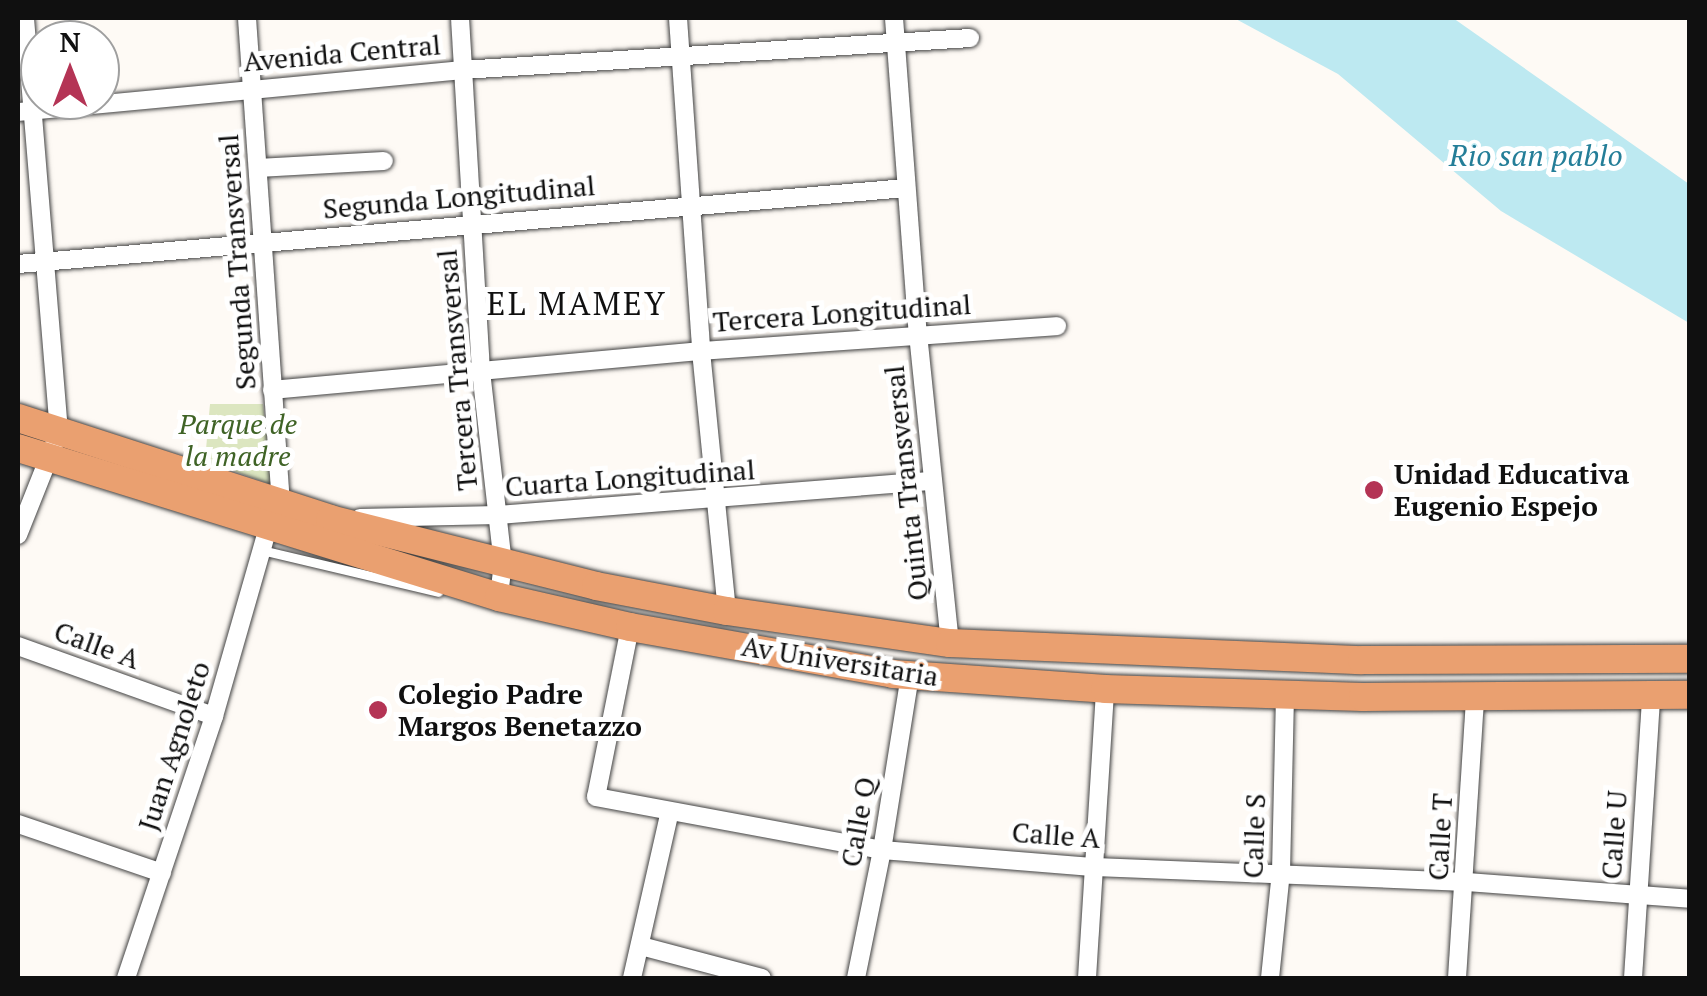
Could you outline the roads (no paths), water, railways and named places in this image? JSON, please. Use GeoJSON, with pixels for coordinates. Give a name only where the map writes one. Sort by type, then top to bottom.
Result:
{"type":"FeatureCollection","features":[{"type":"Feature","properties":{"kind":"highway","name":"Av Universitaria"},"geometry":{"type":"LineString","coordinates":[[18,418],[330,519],[502,562],[727,611],[950,643],[1362,660],[1690,659]]}},
{"type":"Feature","properties":{"kind":"highway","name":"Av Universitaria"},"geometry":{"type":"LineString","coordinates":[[18,448],[264,539],[628,631],[910,675],[1105,689],[1285,695],[1690,695]]}},
{"type":"Feature","properties":{"kind":"highway"},"geometry":{"type":"LineString","coordinates":[[1362,660],[1363,697]]}},
{"type":"Feature","properties":{"kind":"street","name":"Segunda Transversal"},"geometry":{"type":"LineString","coordinates":[[247,18],[281,503]]}},
{"type":"Feature","properties":{"kind":"street","name":"Tercera Transversal"},"geometry":{"type":"LineString","coordinates":[[460,18],[481,371],[502,562],[499,596]]}},
{"type":"Feature","properties":{"kind":"street"},"geometry":{"type":"LineString","coordinates":[[678,18],[701,351],[727,611]]}},
{"type":"Feature","properties":{"kind":"street","name":"Quinta Transversal"},"geometry":{"type":"LineString","coordinates":[[894,18],[918,334],[950,643]]}},
{"type":"Feature","properties":{"kind":"street","name":"Avenida Central"},"geometry":{"type":"LineString","coordinates":[[120,101],[462,70],[970,38]]}},
{"type":"Feature","properties":{"kind":"street"},"geometry":{"type":"LineString","coordinates":[[18,535],[59,432],[26,120]]}},
{"type":"Feature","properties":{"kind":"street"},"geometry":{"type":"LineString","coordinates":[[258,168],[384,161]]}},
{"type":"Feature","properties":{"kind":"street","name":"Segunda Longitudinal"},"geometry":{"type":"LineString","coordinates":[[18,264],[906,188]]}},
{"type":"Feature","properties":{"kind":"street","name":"Tercera Longitudinal"},"geometry":{"type":"LineString","coordinates":[[272,390],[701,351],[1058,326]]}},
{"type":"Feature","properties":{"kind":"street","name":"Cuarta Longitudinal"},"geometry":{"type":"LineString","coordinates":[[330,519],[498,515],[933,480]]}},
{"type":"Feature","properties":{"kind":"street","name":"Juan Agnoleto"},"geometry":{"type":"LineString","coordinates":[[126,978],[214,716],[264,539]]}},
{"type":"Feature","properties":{"kind":"street","name":"Calle A"},"geometry":{"type":"LineString","coordinates":[[628,631],[596,797],[882,850],[1096,866],[1466,882],[1690,899]]}},
{"type":"Feature","properties":{"kind":"street","name":"Calle A"},"geometry":{"type":"LineString","coordinates":[[18,646],[214,716]]}},
{"type":"Feature","properties":{"kind":"street","name":"Calle Q"},"geometry":{"type":"LineString","coordinates":[[856,978],[882,850],[910,675]]}},
{"type":"Feature","properties":{"kind":"street"},"geometry":{"type":"LineString","coordinates":[[1087,978],[1105,689]]}},
{"type":"Feature","properties":{"kind":"street","name":"Calle S"},"geometry":{"type":"LineString","coordinates":[[1270,978],[1282,872],[1285,695]]}},
{"type":"Feature","properties":{"kind":"street","name":"Calle U"},"geometry":{"type":"LineString","coordinates":[[1632,978],[1651,696]]}},
{"type":"Feature","properties":{"kind":"street","name":"Calle T"},"geometry":{"type":"LineString","coordinates":[[1458,978],[1475,698]]}},
{"type":"Feature","properties":{"kind":"street"},"geometry":{"type":"LineString","coordinates":[[632,978],[670,811]]}},
{"type":"Feature","properties":{"kind":"street"},"geometry":{"type":"LineString","coordinates":[[18,824],[162,873]]}},
{"type":"Feature","properties":{"kind":"street"},"geometry":{"type":"LineString","coordinates":[[641,946],[762,978]]}},
{"type":"Feature","properties":{"kind":"lane"},"geometry":{"type":"LineString","coordinates":[[264,539],[628,631]]}},
{"type":"Feature","properties":{"kind":"water","name":"Rio san pablo"},"geometry":{"type":"Polygon","coordinates":[[[1234,18],[1453,18],[1689,184],[1689,323],[1501,211],[1338,74],[1234,18]]]}},
{"type":"Feature","properties":{"kind":"place","name":"Unidad Educativa Eugenio Espejo"},"geometry":{"type":"Point","coordinates":[1374,490]}},
{"type":"Feature","properties":{"kind":"place","name":"Colegio Padre Margos Benetazzo"},"geometry":{"type":"Point","coordinates":[378,710]}},
{"type":"Feature","properties":{"kind":"district","name":"EL MAMEY"},"geometry":{"type":"Point","coordinates":[577,303]}},
{"type":"Feature","properties":{"kind":"park label","name":"Parque de la madre"},"geometry":{"type":"Point","coordinates":[238,440]}}]}
